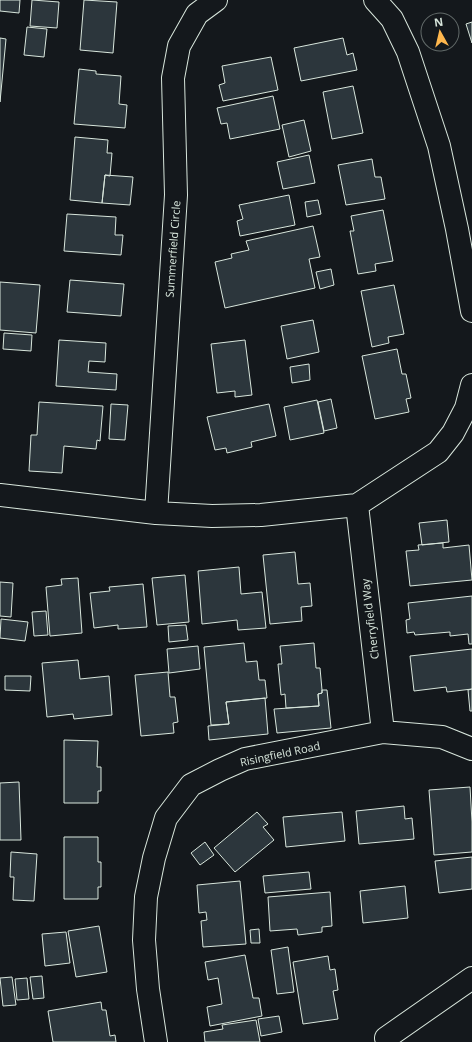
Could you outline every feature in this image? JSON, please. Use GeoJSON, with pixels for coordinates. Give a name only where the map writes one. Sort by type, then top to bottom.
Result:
{"type":"FeatureCollection","features":[{"type":"Feature","properties":{"kind":"street","name":"Summerfield Circle"},"geometry":{"type":"LineString","coordinates":[[156,513],[176,195],[173,78],[180,46],[197,14],[216,0]]}},
{"type":"Feature","properties":{"kind":"street"},"geometry":{"type":"LineString","coordinates":[[376,0],[392,19],[408,52],[439,146],[457,229],[472,311]]}},
{"type":"Feature","properties":{"kind":"street"},"geometry":{"type":"LineString","coordinates":[[0,496],[156,513],[212,516],[261,515],[357,505],[438,452],[453,433],[466,408],[472,385]]}},
{"type":"Feature","properties":{"kind":"street","name":"Cherryfield Way"},"geometry":{"type":"LineString","coordinates":[[357,505],[383,732]]}},
{"type":"Feature","properties":{"kind":"street","name":"Risingfield Road"},"geometry":{"type":"LineString","coordinates":[[156,1042],[146,975],[144,940],[146,897],[154,858],[166,818],[191,785],[245,759],[383,732],[442,736],[472,749]]}},
{"type":"Feature","properties":{"kind":"street"},"geometry":{"type":"LineString","coordinates":[[386,1038],[472,978]]}},
{"type":"Feature","properties":{"kind":"building"},"geometry":{"type":"Polygon","coordinates":[[[0,0],[20,0],[19,13],[0,11],[0,0]]]}},
{"type":"Feature","properties":{"kind":"building"},"geometry":{"type":"Polygon","coordinates":[[[32,0],[59,2],[57,28],[30,26],[32,0]]]}},
{"type":"Feature","properties":{"kind":"building"},"geometry":{"type":"Polygon","coordinates":[[[84,0],[117,2],[113,53],[80,50],[84,0]]]}},
{"type":"Feature","properties":{"kind":"building"},"geometry":{"type":"Polygon","coordinates":[[[472,22],[472,43],[466,24],[472,22]]]}},
{"type":"Feature","properties":{"kind":"building"},"geometry":{"type":"Polygon","coordinates":[[[27,27],[47,29],[44,57],[24,55],[27,27]]]}},
{"type":"Feature","properties":{"kind":"building"},"geometry":{"type":"Polygon","coordinates":[[[0,38],[6,39],[0,102],[0,38]]]}},
{"type":"Feature","properties":{"kind":"building"},"geometry":{"type":"Polygon","coordinates":[[[343,38],[347,55],[353,53],[357,70],[301,81],[294,48],[343,38]]]}},
{"type":"Feature","properties":{"kind":"building"},"geometry":{"type":"Polygon","coordinates":[[[271,57],[278,90],[223,101],[219,85],[225,83],[222,66],[271,57]]]}},
{"type":"Feature","properties":{"kind":"building"},"geometry":{"type":"Polygon","coordinates":[[[79,69],[96,71],[96,74],[121,76],[119,104],[127,105],[125,128],[74,124],[79,69]]]}},
{"type":"Feature","properties":{"kind":"building"},"geometry":{"type":"Polygon","coordinates":[[[353,86],[363,133],[332,139],[323,92],[353,86]]]}},
{"type":"Feature","properties":{"kind":"building"},"geometry":{"type":"Polygon","coordinates":[[[273,96],[280,129],[230,139],[227,123],[221,124],[217,108],[273,96]]]}},
{"type":"Feature","properties":{"kind":"building"},"geometry":{"type":"Polygon","coordinates":[[[304,120],[311,151],[289,157],[282,125],[304,120]]]}},
{"type":"Feature","properties":{"kind":"building"},"geometry":{"type":"Polygon","coordinates":[[[75,137],[108,140],[107,153],[112,153],[110,176],[105,175],[102,203],[70,200],[75,137]]]}},
{"type":"Feature","properties":{"kind":"building"},"geometry":{"type":"Polygon","coordinates":[[[309,155],[315,183],[283,189],[277,162],[309,155]]]}},
{"type":"Feature","properties":{"kind":"building"},"geometry":{"type":"Polygon","coordinates":[[[372,159],[375,177],[381,177],[385,199],[346,205],[338,165],[372,159]]]}},
{"type":"Feature","properties":{"kind":"building"},"geometry":{"type":"Polygon","coordinates":[[[105,175],[133,177],[130,205],[102,203],[105,175]]]}},
{"type":"Feature","properties":{"kind":"building"},"geometry":{"type":"Polygon","coordinates":[[[289,195],[295,225],[240,236],[237,221],[243,219],[239,205],[289,195]]]}},
{"type":"Feature","properties":{"kind":"building"},"geometry":{"type":"Polygon","coordinates":[[[318,200],[321,214],[307,217],[305,202],[318,200]]]}},
{"type":"Feature","properties":{"kind":"building"},"geometry":{"type":"Polygon","coordinates":[[[383,210],[393,261],[375,264],[376,271],[358,274],[350,231],[354,231],[351,216],[383,210]]]}},
{"type":"Feature","properties":{"kind":"building"},"geometry":{"type":"Polygon","coordinates":[[[67,214],[116,217],[115,235],[123,235],[121,255],[64,251],[67,214]]]}},
{"type":"Feature","properties":{"kind":"building"},"geometry":{"type":"Polygon","coordinates":[[[313,226],[320,257],[309,259],[315,288],[225,308],[215,262],[232,258],[231,254],[249,250],[246,241],[313,226]]]}},
{"type":"Feature","properties":{"kind":"building"},"geometry":{"type":"Polygon","coordinates":[[[331,269],[334,285],[320,289],[316,272],[331,269]]]}},
{"type":"Feature","properties":{"kind":"building"},"geometry":{"type":"Polygon","coordinates":[[[70,280],[124,284],[121,316],[67,312],[70,280]]]}},
{"type":"Feature","properties":{"kind":"building"},"geometry":{"type":"Polygon","coordinates":[[[0,282],[40,285],[36,333],[0,330],[0,282]]]}},
{"type":"Feature","properties":{"kind":"building"},"geometry":{"type":"Polygon","coordinates":[[[394,285],[404,334],[388,337],[389,343],[372,347],[361,291],[394,285]]]}},
{"type":"Feature","properties":{"kind":"building"},"geometry":{"type":"Polygon","coordinates":[[[313,320],[319,352],[287,359],[281,326],[313,320]]]}},
{"type":"Feature","properties":{"kind":"building"},"geometry":{"type":"Polygon","coordinates":[[[4,333],[32,335],[31,351],[3,349],[4,333]]]}},
{"type":"Feature","properties":{"kind":"building"},"geometry":{"type":"Polygon","coordinates":[[[59,340],[106,343],[105,362],[89,361],[88,372],[117,374],[116,390],[56,386],[59,340]]]}},
{"type":"Feature","properties":{"kind":"building"},"geometry":{"type":"Polygon","coordinates":[[[245,340],[252,395],[235,397],[235,391],[217,393],[211,344],[245,340]]]}},
{"type":"Feature","properties":{"kind":"building"},"geometry":{"type":"Polygon","coordinates":[[[397,349],[402,374],[406,374],[411,398],[406,399],[409,412],[375,419],[362,356],[397,349]]]}},
{"type":"Feature","properties":{"kind":"building"},"geometry":{"type":"Polygon","coordinates":[[[309,364],[310,380],[292,383],[290,367],[309,364]]]}},
{"type":"Feature","properties":{"kind":"building"},"geometry":{"type":"Polygon","coordinates":[[[331,399],[337,428],[324,431],[318,402],[331,399]]]}},
{"type":"Feature","properties":{"kind":"building"},"geometry":{"type":"Polygon","coordinates":[[[317,400],[324,433],[290,440],[284,407],[317,400]]]}},
{"type":"Feature","properties":{"kind":"building"},"geometry":{"type":"Polygon","coordinates":[[[39,402],[103,406],[100,441],[97,440],[96,449],[64,446],[62,473],[29,471],[31,435],[37,435],[39,402]]]}},
{"type":"Feature","properties":{"kind":"building"},"geometry":{"type":"Polygon","coordinates":[[[111,404],[128,405],[125,440],[109,439],[111,404]]]}},
{"type":"Feature","properties":{"kind":"building"},"geometry":{"type":"Polygon","coordinates":[[[269,404],[276,436],[251,442],[252,447],[227,453],[226,448],[215,450],[207,417],[269,404]]]}},
{"type":"Feature","properties":{"kind":"building"},"geometry":{"type":"Polygon","coordinates":[[[447,520],[449,542],[422,545],[419,523],[447,520]]]}},
{"type":"Feature","properties":{"kind":"building"},"geometry":{"type":"Polygon","coordinates":[[[443,543],[443,548],[469,545],[472,580],[410,586],[406,551],[419,550],[418,545],[443,543]]]}},
{"type":"Feature","properties":{"kind":"building"},"geometry":{"type":"Polygon","coordinates":[[[295,552],[298,584],[310,583],[312,606],[301,607],[302,621],[270,624],[263,555],[295,552]]]}},
{"type":"Feature","properties":{"kind":"building"},"geometry":{"type":"Polygon","coordinates":[[[239,567],[241,594],[262,592],[266,628],[238,630],[237,620],[202,624],[198,571],[239,567]]]}},
{"type":"Feature","properties":{"kind":"building"},"geometry":{"type":"Polygon","coordinates":[[[185,575],[189,622],[157,625],[152,578],[185,575]]]}},
{"type":"Feature","properties":{"kind":"building"},"geometry":{"type":"Polygon","coordinates":[[[78,578],[82,633],[50,636],[46,587],[62,585],[61,579],[78,578]]]}},
{"type":"Feature","properties":{"kind":"building"},"geometry":{"type":"Polygon","coordinates":[[[0,582],[13,583],[11,617],[0,616],[0,582]]]}},
{"type":"Feature","properties":{"kind":"building"},"geometry":{"type":"Polygon","coordinates":[[[143,584],[147,627],[118,629],[118,625],[94,628],[90,593],[110,591],[109,587],[143,584]]]}},
{"type":"Feature","properties":{"kind":"building"},"geometry":{"type":"Polygon","coordinates":[[[472,596],[472,644],[469,644],[468,634],[450,636],[450,632],[415,635],[414,632],[407,633],[406,620],[410,619],[408,603],[472,596]]]}},
{"type":"Feature","properties":{"kind":"building"},"geometry":{"type":"Polygon","coordinates":[[[46,611],[48,635],[34,636],[32,612],[46,611]]]}},
{"type":"Feature","properties":{"kind":"building"},"geometry":{"type":"Polygon","coordinates":[[[1,619],[28,622],[25,641],[0,638],[1,619]]]}},
{"type":"Feature","properties":{"kind":"building"},"geometry":{"type":"Polygon","coordinates":[[[186,625],[188,640],[169,642],[168,626],[186,625]]]}},
{"type":"Feature","properties":{"kind":"building"},"geometry":{"type":"Polygon","coordinates":[[[244,643],[246,662],[257,661],[259,680],[265,680],[267,698],[226,702],[229,724],[211,725],[204,647],[244,643]]]}},
{"type":"Feature","properties":{"kind":"building"},"geometry":{"type":"Polygon","coordinates":[[[314,643],[316,668],[320,668],[322,690],[322,693],[318,694],[319,706],[286,708],[285,694],[281,695],[278,664],[282,664],[280,646],[314,643]]]}},
{"type":"Feature","properties":{"kind":"building"},"geometry":{"type":"Polygon","coordinates":[[[198,646],[200,669],[169,673],[167,649],[198,646]]]}},
{"type":"Feature","properties":{"kind":"building"},"geometry":{"type":"Polygon","coordinates":[[[472,649],[472,689],[447,692],[446,687],[414,691],[410,656],[472,649]]]}},
{"type":"Feature","properties":{"kind":"building"},"geometry":{"type":"Polygon","coordinates":[[[78,660],[80,679],[109,676],[112,715],[74,719],[73,714],[47,717],[42,663],[78,660]]]}},
{"type":"Feature","properties":{"kind":"building"},"geometry":{"type":"Polygon","coordinates":[[[168,672],[170,697],[175,697],[178,722],[173,723],[174,733],[141,736],[135,675],[168,672]]]}},
{"type":"Feature","properties":{"kind":"building"},"geometry":{"type":"Polygon","coordinates":[[[5,676],[31,676],[30,691],[5,690],[5,676]]]}},
{"type":"Feature","properties":{"kind":"building"},"geometry":{"type":"Polygon","coordinates":[[[472,689],[472,711],[470,711],[468,690],[472,689]]]}},
{"type":"Feature","properties":{"kind":"building"},"geometry":{"type":"Polygon","coordinates":[[[322,690],[327,690],[331,728],[277,733],[274,709],[319,706],[318,694],[322,693],[322,690]]]}},
{"type":"Feature","properties":{"kind":"building"},"geometry":{"type":"Polygon","coordinates":[[[265,698],[268,734],[209,740],[208,726],[229,724],[226,702],[265,698]]]}},
{"type":"Feature","properties":{"kind":"building"},"geometry":{"type":"Polygon","coordinates":[[[64,740],[98,741],[97,767],[101,767],[101,791],[98,791],[98,803],[64,803],[64,740]]]}},
{"type":"Feature","properties":{"kind":"building"},"geometry":{"type":"Polygon","coordinates":[[[19,782],[21,840],[0,840],[0,783],[19,782]]]}},
{"type":"Feature","properties":{"kind":"building"},"geometry":{"type":"Polygon","coordinates":[[[470,787],[472,852],[434,855],[429,790],[470,787]]]}},
{"type":"Feature","properties":{"kind":"building"},"geometry":{"type":"Polygon","coordinates":[[[404,806],[405,819],[412,818],[414,839],[359,844],[356,811],[404,806]]]}},
{"type":"Feature","properties":{"kind":"building"},"geometry":{"type":"Polygon","coordinates":[[[257,812],[268,824],[263,827],[274,840],[235,872],[214,848],[257,812]]]}},
{"type":"Feature","properties":{"kind":"building"},"geometry":{"type":"Polygon","coordinates":[[[342,812],[345,841],[286,847],[283,817],[342,812]]]}},
{"type":"Feature","properties":{"kind":"building"},"geometry":{"type":"Polygon","coordinates":[[[64,837],[98,837],[98,862],[101,862],[101,887],[98,887],[98,899],[64,899],[64,837]]]}},
{"type":"Feature","properties":{"kind":"building"},"geometry":{"type":"Polygon","coordinates":[[[205,842],[214,855],[200,865],[191,853],[205,842]]]}},
{"type":"Feature","properties":{"kind":"building"},"geometry":{"type":"Polygon","coordinates":[[[11,852],[37,854],[34,901],[13,900],[14,877],[10,877],[11,852]]]}},
{"type":"Feature","properties":{"kind":"building"},"geometry":{"type":"Polygon","coordinates":[[[472,857],[472,889],[439,893],[435,861],[472,857]]]}},
{"type":"Feature","properties":{"kind":"building"},"geometry":{"type":"Polygon","coordinates":[[[309,872],[311,889],[265,893],[263,876],[309,872]]]}},
{"type":"Feature","properties":{"kind":"building"},"geometry":{"type":"Polygon","coordinates":[[[240,881],[246,944],[203,947],[201,921],[207,920],[206,912],[199,913],[197,885],[240,881]]]}},
{"type":"Feature","properties":{"kind":"building"},"geometry":{"type":"Polygon","coordinates":[[[405,886],[408,918],[363,923],[360,891],[405,886]]]}},
{"type":"Feature","properties":{"kind":"building"},"geometry":{"type":"Polygon","coordinates":[[[330,892],[332,926],[322,927],[322,932],[298,935],[297,929],[270,931],[268,897],[330,892]]]}},
{"type":"Feature","properties":{"kind":"building"},"geometry":{"type":"Polygon","coordinates":[[[99,926],[107,972],[76,977],[68,931],[99,926]]]}},
{"type":"Feature","properties":{"kind":"building"},"geometry":{"type":"Polygon","coordinates":[[[259,929],[260,943],[251,943],[250,930],[259,929]]]}},
{"type":"Feature","properties":{"kind":"building"},"geometry":{"type":"Polygon","coordinates":[[[66,932],[70,963],[45,966],[42,934],[66,932]]]}},
{"type":"Feature","properties":{"kind":"building"},"geometry":{"type":"Polygon","coordinates":[[[288,947],[294,992],[277,994],[271,950],[288,947]]]}},
{"type":"Feature","properties":{"kind":"building"},"geometry":{"type":"Polygon","coordinates":[[[245,955],[253,998],[259,998],[262,1016],[210,1026],[207,1007],[222,1004],[218,978],[208,980],[205,962],[245,955]]]}},
{"type":"Feature","properties":{"kind":"building"},"geometry":{"type":"Polygon","coordinates":[[[328,956],[330,970],[335,969],[338,990],[333,991],[338,1019],[303,1024],[293,962],[328,956]]]}},
{"type":"Feature","properties":{"kind":"building"},"geometry":{"type":"Polygon","coordinates":[[[42,976],[44,998],[33,999],[30,977],[42,976]]]}},
{"type":"Feature","properties":{"kind":"building"},"geometry":{"type":"Polygon","coordinates":[[[12,977],[16,1005],[3,1006],[0,978],[12,977]]]}},
{"type":"Feature","properties":{"kind":"building"},"geometry":{"type":"Polygon","coordinates":[[[27,978],[29,999],[17,1000],[15,979],[27,978]]]}},
{"type":"Feature","properties":{"kind":"building"},"geometry":{"type":"Polygon","coordinates":[[[101,1002],[102,1010],[106,1010],[110,1036],[115,1035],[116,1042],[53,1042],[48,1011],[101,1002]]]}},
{"type":"Feature","properties":{"kind":"building"},"geometry":{"type":"Polygon","coordinates":[[[279,1016],[282,1032],[261,1036],[258,1019],[279,1016]]]}},
{"type":"Feature","properties":{"kind":"building"},"geometry":{"type":"Polygon","coordinates":[[[256,1020],[260,1042],[205,1042],[204,1032],[223,1029],[222,1025],[256,1020]]]}}]}
